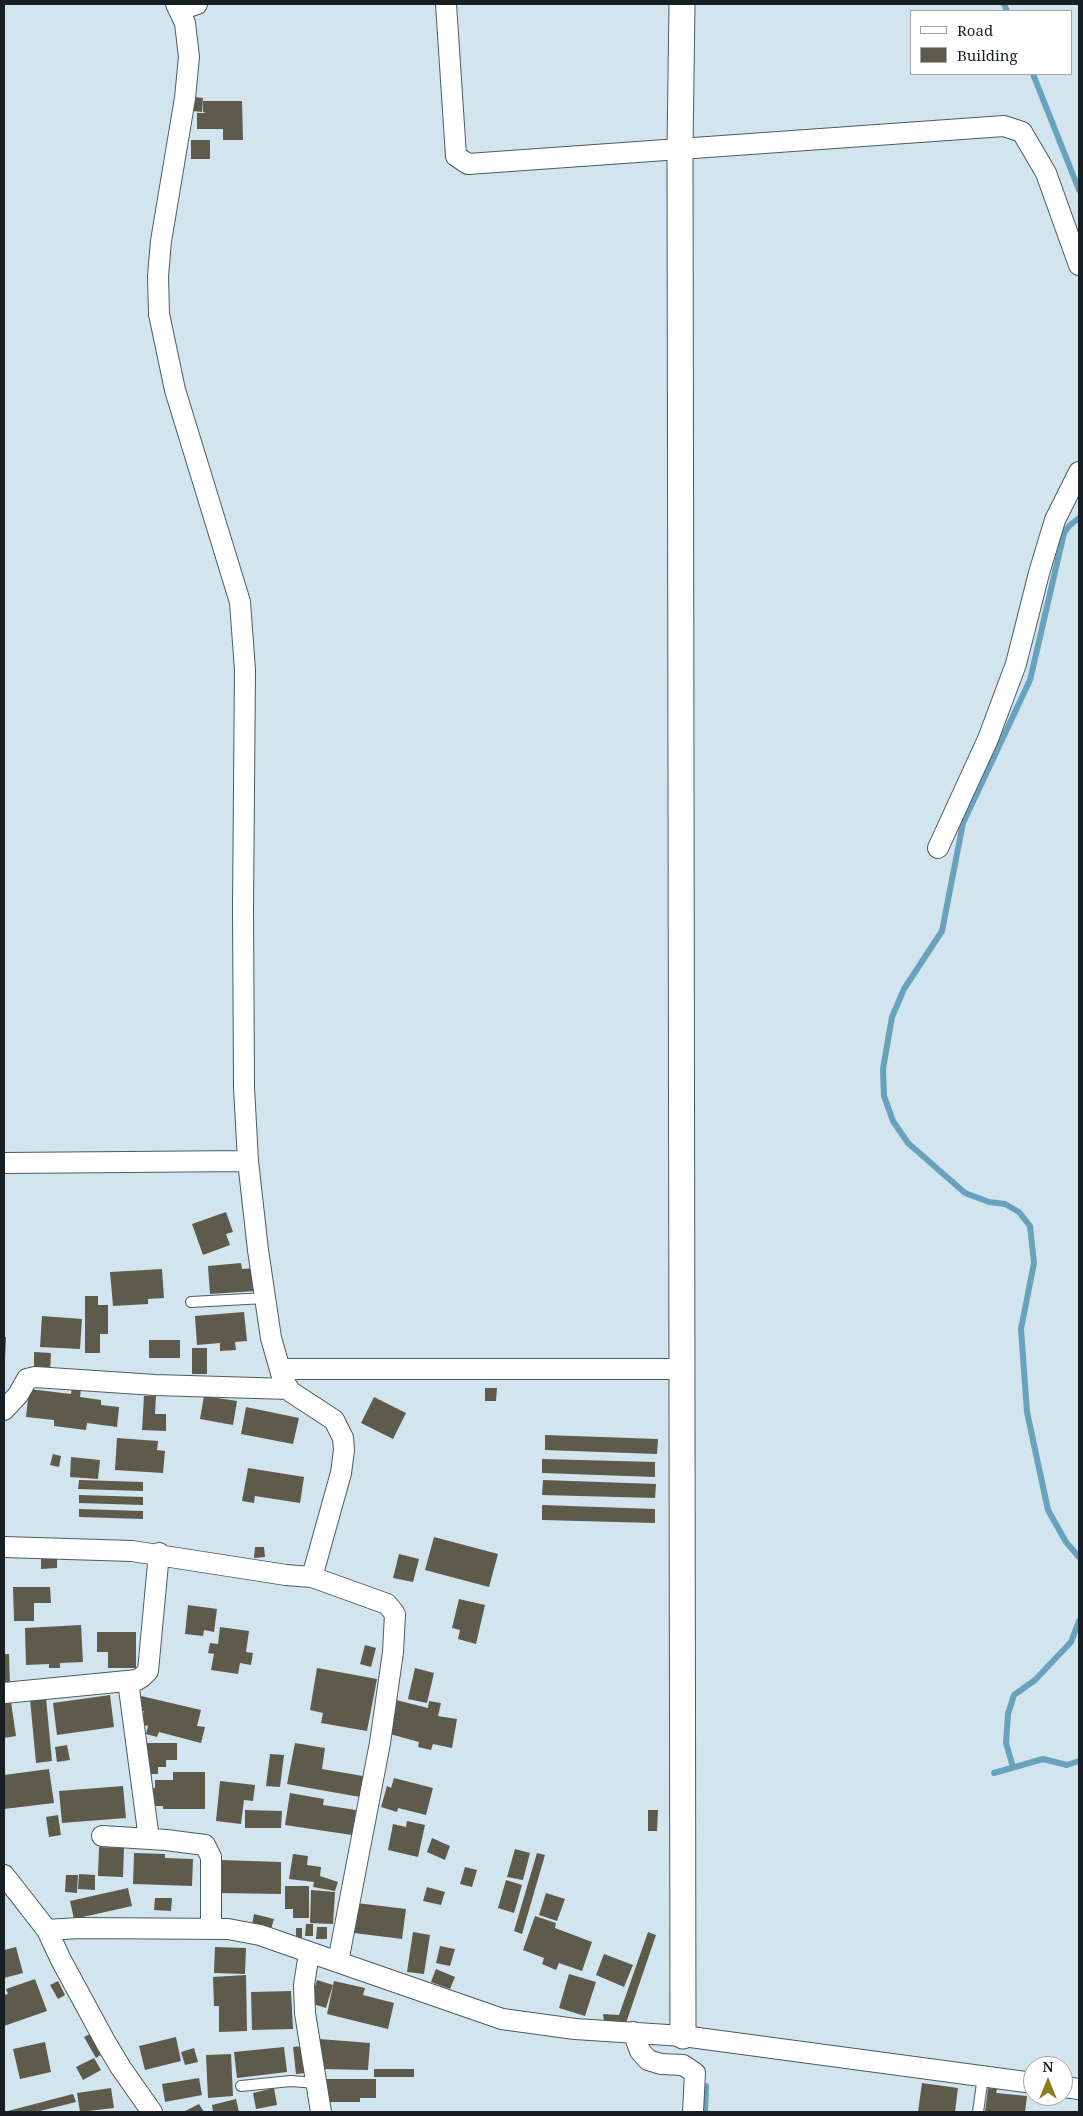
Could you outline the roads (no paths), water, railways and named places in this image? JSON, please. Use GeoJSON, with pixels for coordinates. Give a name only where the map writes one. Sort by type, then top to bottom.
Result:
{"type":"FeatureCollection","features":[{"type":"Feature","properties":{"kind":"street"},"geometry":{"type":"LineString","coordinates":[[446,4],[456,156],[468,164],[1004,126],[1022,132],[1046,173],[1079,265]]}},
{"type":"Feature","properties":{"kind":"street"},"geometry":{"type":"LineString","coordinates":[[682,4],[680,148],[683,2036]]}},
{"type":"Feature","properties":{"kind":"street"},"geometry":{"type":"LineString","coordinates":[[184,6],[189,57],[186,98],[161,241],[158,276],[159,314],[175,390],[240,602],[245,670],[243,1002],[248,1162],[271,1338],[282,1380],[289,1389],[334,1420],[343,1438],[344,1450],[341,1473],[312,1577]]}},
{"type":"Feature","properties":{"kind":"street"},"geometry":{"type":"LineString","coordinates":[[938,848],[988,739],[1013,672],[1055,520],[1079,472]]}},
{"type":"Feature","properties":{"kind":"street"},"geometry":{"type":"LineString","coordinates":[[4,1163],[248,1162]]}},
{"type":"Feature","properties":{"kind":"street"},"geometry":{"type":"LineString","coordinates":[[280,1369],[682,1369]]}},
{"type":"Feature","properties":{"kind":"street"},"geometry":{"type":"LineString","coordinates":[[4,1410],[14,1400],[27,1379],[35,1377],[155,1385],[289,1389]]}},
{"type":"Feature","properties":{"kind":"street"},"geometry":{"type":"LineString","coordinates":[[4,1547],[159,1553],[286,1575],[312,1577],[387,1604],[395,1614],[393,1652],[380,1743],[338,1962]]}},
{"type":"Feature","properties":{"kind":"street"},"geometry":{"type":"LineString","coordinates":[[4,1693],[137,1680],[148,1671],[159,1553]]}},
{"type":"Feature","properties":{"kind":"street"},"geometry":{"type":"LineString","coordinates":[[128,1681],[149,1839]]}},
{"type":"Feature","properties":{"kind":"street"},"geometry":{"type":"LineString","coordinates":[[102,1836],[205,1845],[211,1857],[211,1928]]}},
{"type":"Feature","properties":{"kind":"street"},"geometry":{"type":"LineString","coordinates":[[4,1875],[47,1930],[61,1960],[111,2051],[152,2112]]}},
{"type":"Feature","properties":{"kind":"street"},"geometry":{"type":"LineString","coordinates":[[47,1930],[79,1928],[211,1928],[247,1932],[502,2019],[544,2026],[683,2036],[1023,2082]]}},
{"type":"Feature","properties":{"kind":"street"},"geometry":{"type":"LineString","coordinates":[[309,1953],[304,1985],[305,2004],[321,2112]]}},
{"type":"Feature","properties":{"kind":"street"},"geometry":{"type":"LineString","coordinates":[[633,2032],[640,2051],[648,2060],[661,2064],[683,2065],[694,2073],[693,2112]]}},
{"type":"Feature","properties":{"kind":"lane"},"geometry":{"type":"LineString","coordinates":[[191,1302],[265,1298]]}},
{"type":"Feature","properties":{"kind":"lane"},"geometry":{"type":"LineString","coordinates":[[978,2112],[984,2076]]}},
{"type":"Feature","properties":{"kind":"lane"},"geometry":{"type":"LineString","coordinates":[[241,2086],[291,2081],[316,2083]]}},
{"type":"Feature","properties":{"kind":"waterway"},"geometry":{"type":"LineString","coordinates":[[1004,4],[1007,10]]}},
{"type":"Feature","properties":{"kind":"waterway"},"geometry":{"type":"LineString","coordinates":[[1033,75],[1079,190]]}},
{"type":"Feature","properties":{"kind":"waterway"},"geometry":{"type":"LineString","coordinates":[[1079,518],[1064,533],[1030,680],[963,823],[942,931],[904,989],[892,1017],[883,1069],[884,1096],[893,1121],[908,1143],[965,1193],[989,1202],[1005,1204],[1019,1212],[1030,1226],[1034,1263],[1021,1329],[1027,1412],[1048,1510],[1066,1542],[1079,1557]]}},
{"type":"Feature","properties":{"kind":"waterway"},"geometry":{"type":"LineString","coordinates":[[1013,1767],[1006,1743],[1008,1714],[1014,1695],[1035,1680],[1071,1642],[1079,1621]]}},
{"type":"Feature","properties":{"kind":"waterway"},"geometry":{"type":"LineString","coordinates":[[994,1773],[1043,1759],[1067,1765],[1079,1761]]}},
{"type":"Feature","properties":{"kind":"waterway"},"geometry":{"type":"LineString","coordinates":[[705,2112],[706,2086]]}}]}
